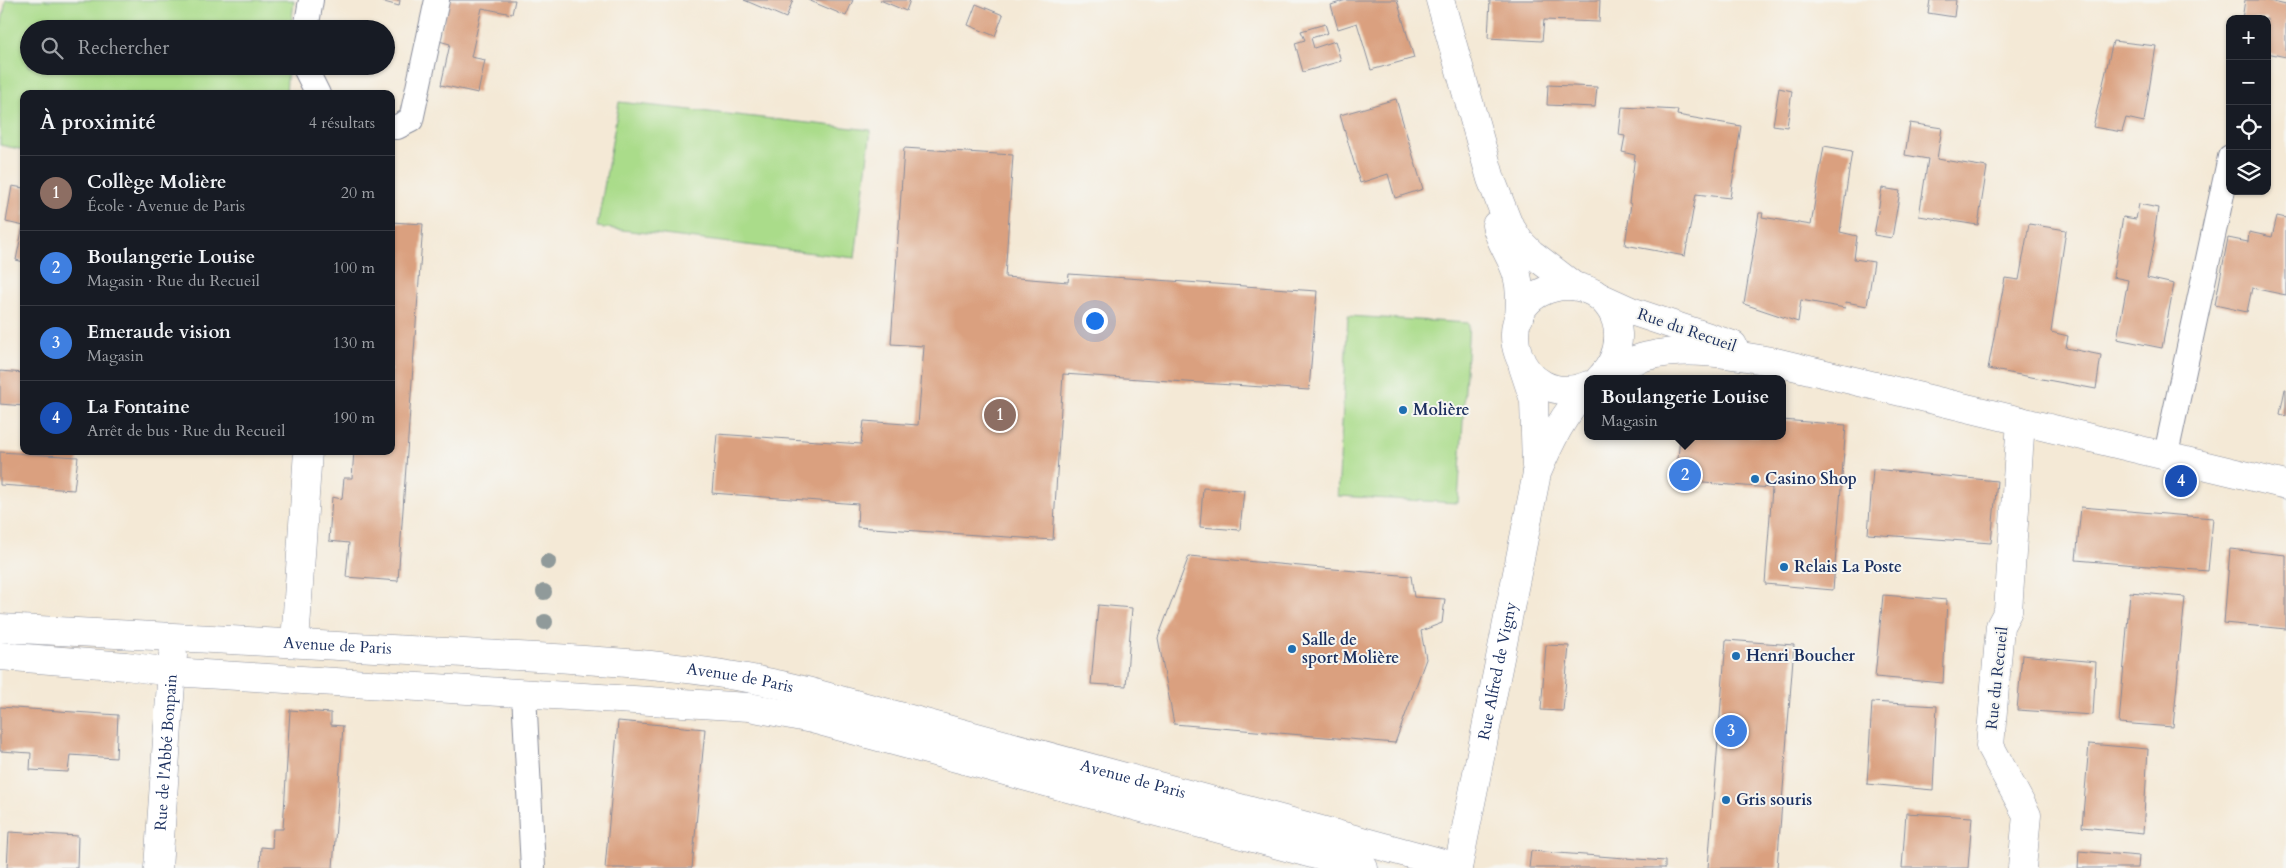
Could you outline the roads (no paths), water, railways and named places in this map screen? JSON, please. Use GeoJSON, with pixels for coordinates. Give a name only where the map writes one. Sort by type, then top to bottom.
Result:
{"type":"FeatureCollection","features":[{"type":"Feature","properties":{"kind":"street","name":"Rue du Recueil"},"geometry":{"type":"LineString","coordinates":[[1440,0],[1491,178],[1508,223],[1520,242],[1548,267],[1586,291],[1632,311],[1725,342],[1776,362]]}},
{"type":"Feature","properties":{"kind":"street","name":"Rue du Recueil"},"geometry":{"type":"LineString","coordinates":[[1491,178],[1500,242],[1517,274],[1520,293],[1519,318]]}},
{"type":"Feature","properties":{"kind":"street"},"geometry":{"type":"LineString","coordinates":[[1584,385],[1567,390],[1550,387],[1535,379],[1523,367],[1515,343],[1519,318],[1528,303],[1541,292],[1557,287],[1586,291],[1610,309],[1619,333],[1615,358],[1600,375]]}},
{"type":"Feature","properties":{"kind":"street","name":"Rue du Recueil"},"geometry":{"type":"LineString","coordinates":[[1607,375],[1642,357],[1667,352],[1720,353],[1776,362],[2166,454],[2286,485]]}},
{"type":"Feature","properties":{"kind":"street","name":"Rue Alfred de Vigny"},"geometry":{"type":"LineString","coordinates":[[1523,367],[1534,400],[1537,473]]}},
{"type":"Feature","properties":{"kind":"street","name":"Rue Alfred de Vigny"},"geometry":{"type":"LineString","coordinates":[[1458,867],[1537,473],[1558,426],[1584,394]]}},
{"type":"Feature","properties":{"kind":"street","name":"Rue du Recueil"},"geometry":{"type":"LineString","coordinates":[[2021,420],[2008,611],[2000,626],[1990,746],[2027,815],[2022,868]]}},
{"type":"Feature","properties":{"kind":"street"},"geometry":{"type":"LineString","coordinates":[[295,643],[308,455]]}},
{"type":"Feature","properties":{"kind":"street","name":"Avenue de Paris"},"geometry":{"type":"LineString","coordinates":[[0,628],[588,660],[694,669],[755,678],[1458,867]]}},
{"type":"Feature","properties":{"kind":"street","name":"Rue de l'Abbé Bonpain"},"geometry":{"type":"LineString","coordinates":[[158,868],[174,636]]}},
{"type":"Feature","properties":{"kind":"street","name":"Avenue de Paris"},"geometry":{"type":"LineString","coordinates":[[0,656],[171,672],[750,707],[805,717],[1364,868]]}},
{"type":"Feature","properties":{"kind":"lane"},"geometry":{"type":"LineString","coordinates":[[308,20],[311,0]]}},
{"type":"Feature","properties":{"kind":"lane"},"geometry":{"type":"LineString","coordinates":[[395,127],[411,120],[438,0]]}},
{"type":"Feature","properties":{"kind":"lane"},"geometry":{"type":"LineString","coordinates":[[308,75],[316,90]]}},
{"type":"Feature","properties":{"kind":"lane"},"geometry":{"type":"LineString","coordinates":[[2166,454],[2226,176]]}},
{"type":"Feature","properties":{"kind":"lane"},"geometry":{"type":"LineString","coordinates":[[524,693],[532,868]]}},
{"type":"Feature","properties":{"kind":"place","name":"Molière"},"geometry":{"type":"Point","coordinates":[1403,410]}},
{"type":"Feature","properties":{"kind":"place","name":"Collège Molière"},"geometry":{"type":"Point","coordinates":[1000,415]}},
{"type":"Feature","properties":{"kind":"place","name":"Boulangerie Louise"},"geometry":{"type":"Point","coordinates":[1685,475]}},
{"type":"Feature","properties":{"kind":"place","name":"Casino Shop"},"geometry":{"type":"Point","coordinates":[1755,479]}},
{"type":"Feature","properties":{"kind":"place","name":"La Fontaine"},"geometry":{"type":"Point","coordinates":[2181,481]}},
{"type":"Feature","properties":{"kind":"place","name":"Relais La Poste"},"geometry":{"type":"Point","coordinates":[1784,567]}},
{"type":"Feature","properties":{"kind":"place","name":"Salle de sport Molière"},"geometry":{"type":"Point","coordinates":[1292,649]}},
{"type":"Feature","properties":{"kind":"place","name":"Henri Boucher"},"geometry":{"type":"Point","coordinates":[1736,656]}},
{"type":"Feature","properties":{"kind":"place","name":"Emeraude vision"},"geometry":{"type":"Point","coordinates":[1731,731]}},
{"type":"Feature","properties":{"kind":"place","name":"Gris souris"},"geometry":{"type":"Point","coordinates":[1726,800]}}]}
